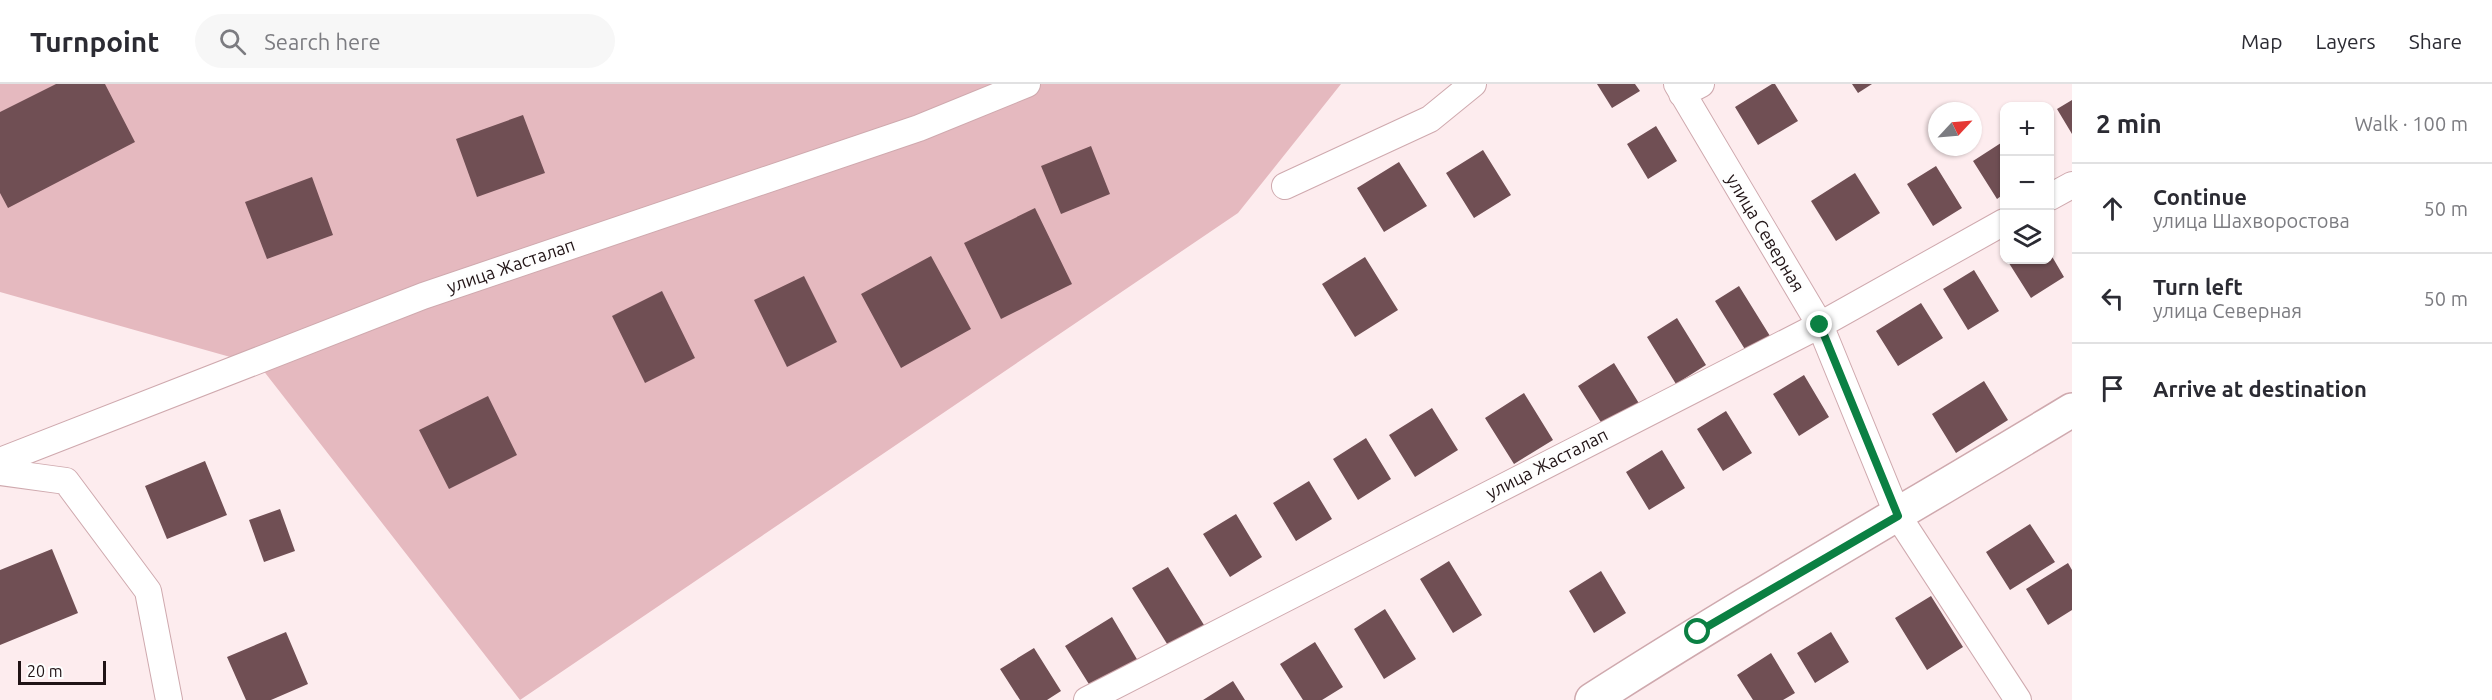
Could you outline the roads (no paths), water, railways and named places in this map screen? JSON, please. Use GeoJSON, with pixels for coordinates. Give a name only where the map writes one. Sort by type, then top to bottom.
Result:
{"type":"FeatureCollection","features":[{"type":"Feature","properties":{"kind":"street","name":"улица Жасталап"},"geometry":{"type":"LineString","coordinates":[[0,461],[423,296],[919,128],[1027,84]]}},
{"type":"Feature","properties":{"kind":"street"},"geometry":{"type":"LineString","coordinates":[[1286,186],[1430,119],[1473,84]]}},
{"type":"Feature","properties":{"kind":"street","name":"улица Северная"},"geometry":{"type":"LineString","coordinates":[[1687,87],[1820,325],[1898,516],[2018,700]]}},
{"type":"Feature","properties":{"kind":"street"},"geometry":{"type":"LineString","coordinates":[[2054,194],[2072,185]]}},
{"type":"Feature","properties":{"kind":"street","name":"улица Жасталап"},"geometry":{"type":"LineString","coordinates":[[1087,700],[1820,325],[2000,224]]}},
{"type":"Feature","properties":{"kind":"street"},"geometry":{"type":"LineString","coordinates":[[1592,700],[1698,632],[1898,516],[2072,410]]}},
{"type":"Feature","properties":{"kind":"street"},"geometry":{"type":"LineString","coordinates":[[0,472],[66,481],[148,591],[169,700]]}}]}
